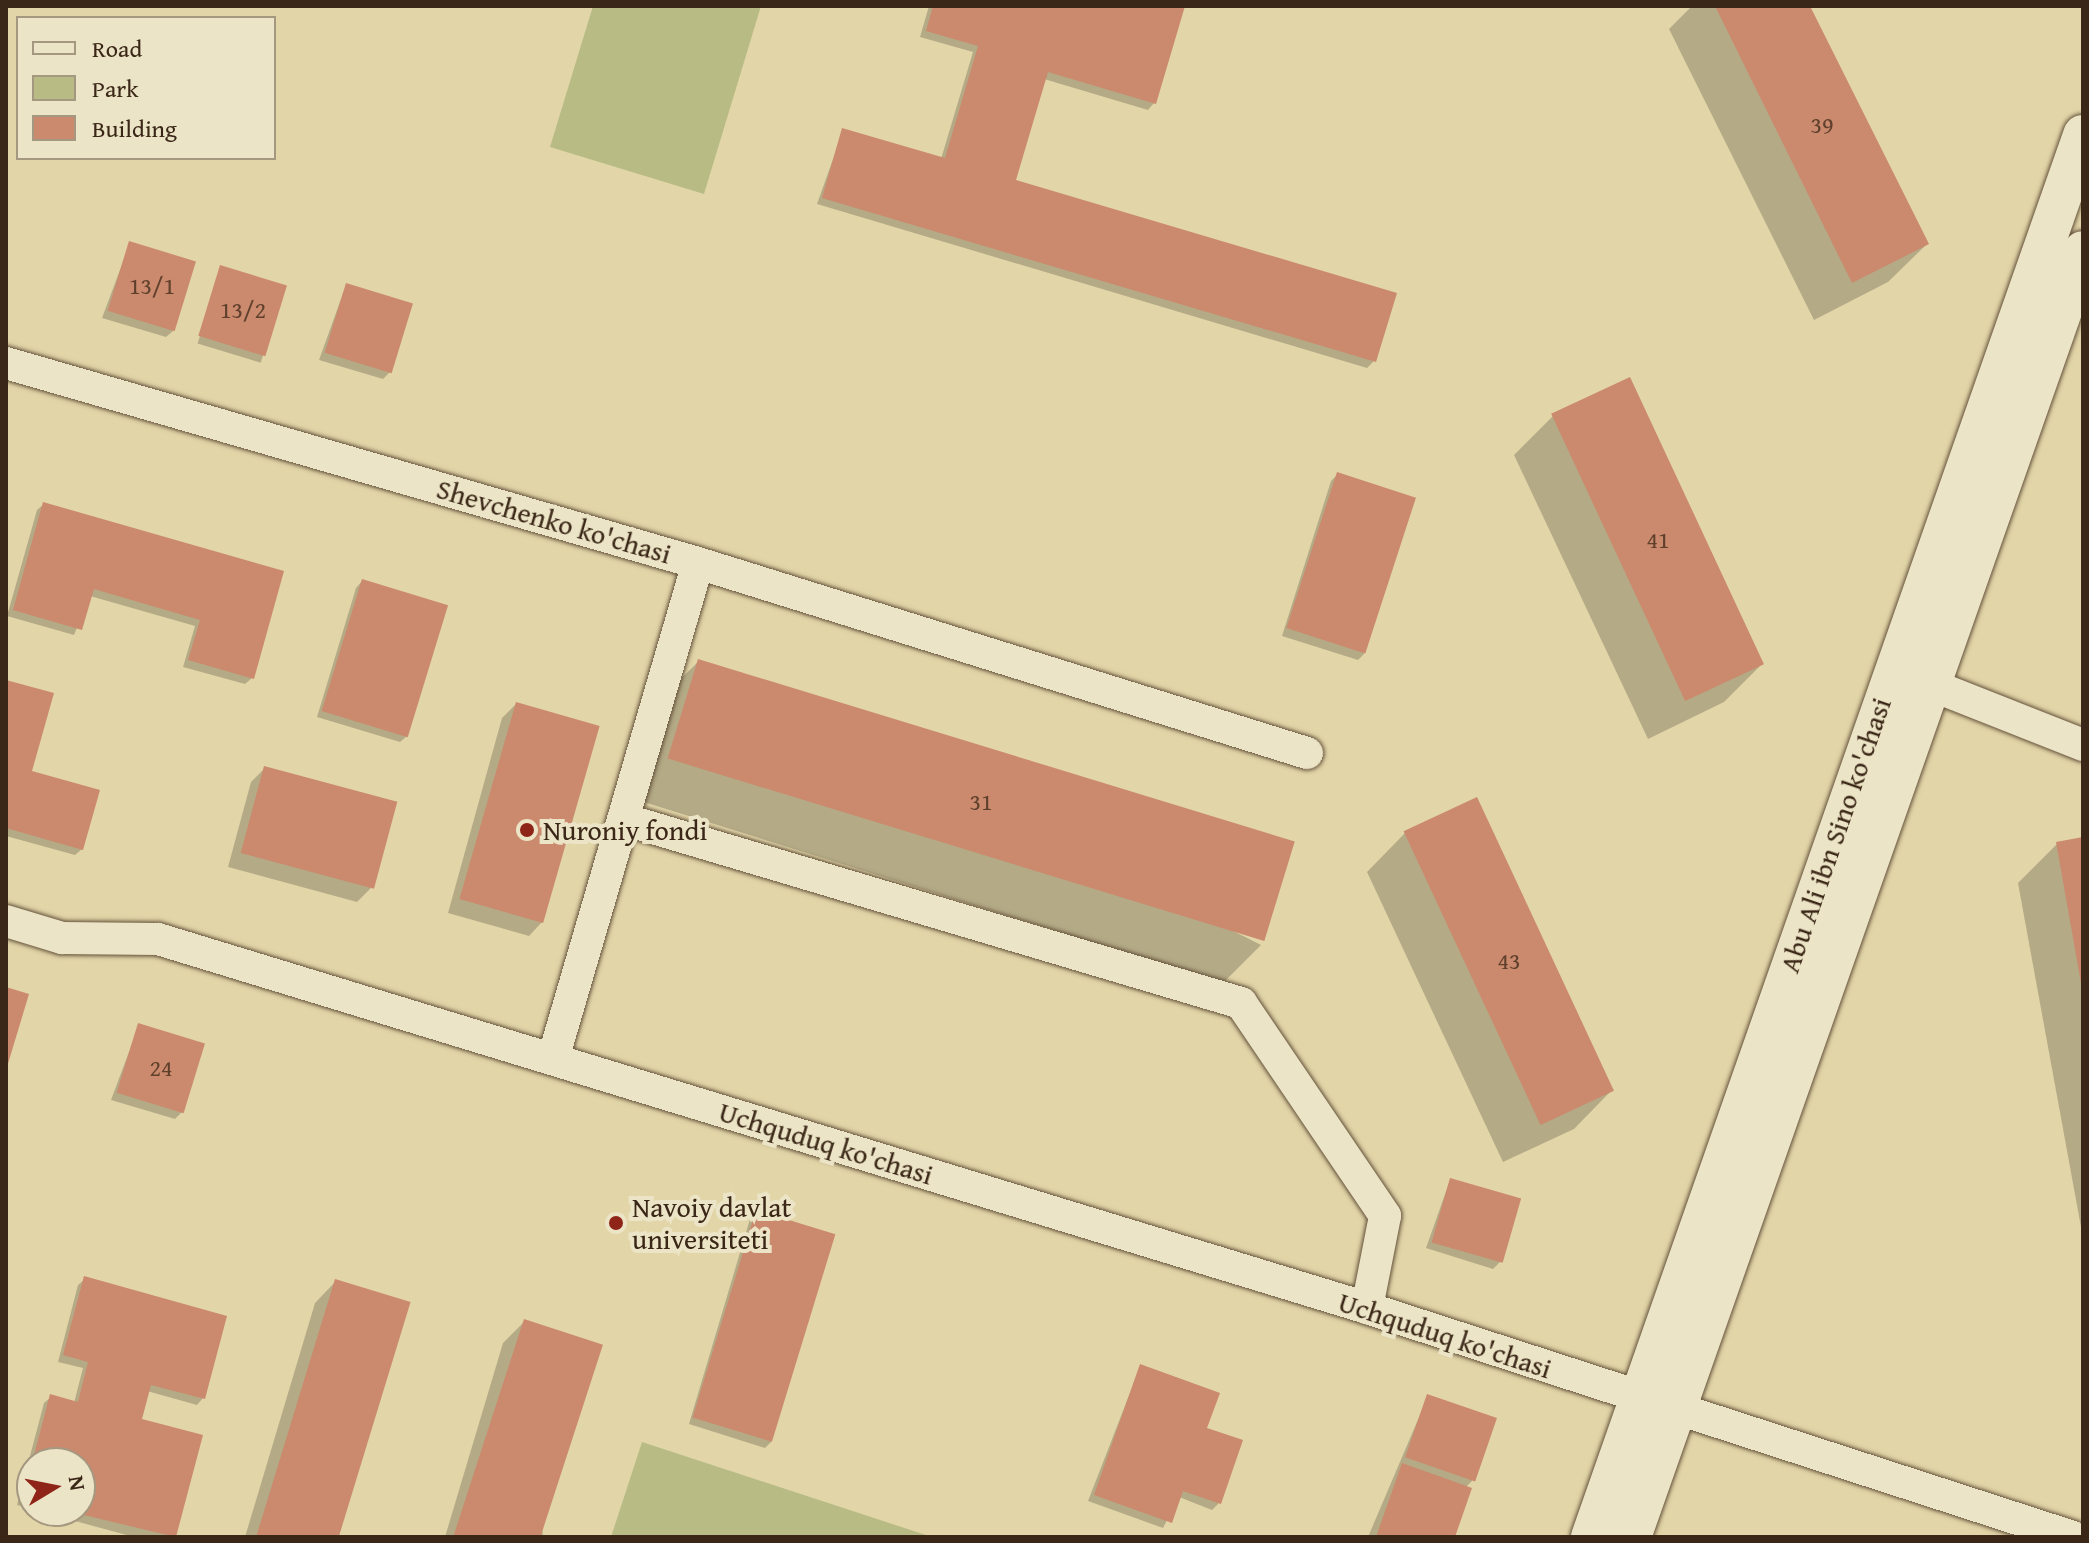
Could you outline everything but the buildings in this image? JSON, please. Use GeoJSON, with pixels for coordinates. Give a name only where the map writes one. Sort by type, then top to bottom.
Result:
{"type":"FeatureCollection","features":[{"type":"Feature","properties":{"kind":"street","name":"Abu Ali ibn Sino ko'chasi"},"geometry":{"type":"LineString","coordinates":[[1631,1537],[1656,1405],[1893,670],[2083,135]]}},
{"type":"Feature","properties":{"kind":"street","name":"Abu Ali ibn Sino ko'chasi"},"geometry":{"type":"LineString","coordinates":[[1591,1537],[1656,1405],[1930,685],[2083,251]]}},
{"type":"Feature","properties":{"kind":"street","name":"Shevchenko ko'chasi"},"geometry":{"type":"LineString","coordinates":[[6,363],[698,563],[626,820],[553,1059]]}},
{"type":"Feature","properties":{"kind":"street"},"geometry":{"type":"LineString","coordinates":[[698,563],[1307,753]]}},
{"type":"Feature","properties":{"kind":"street"},"geometry":{"type":"LineString","coordinates":[[1893,670],[2083,745]]}},
{"type":"Feature","properties":{"kind":"street"},"geometry":{"type":"LineString","coordinates":[[626,820],[1241,1003],[1385,1216],[1367,1308]]}},
{"type":"Feature","properties":{"kind":"street","name":"Uchquduq ko'chasi"},"geometry":{"type":"LineString","coordinates":[[6,921],[62,938],[158,939],[1367,1308],[1656,1405],[2073,1537]]}},
{"type":"Feature","properties":{"kind":"green space"},"geometry":{"type":"Polygon","coordinates":[[[593,6],[761,6],[704,194],[550,147],[593,6]]]}},
{"type":"Feature","properties":{"kind":"green space"},"geometry":{"type":"Polygon","coordinates":[[[642,1442],[932,1537],[611,1537],[642,1442]]]}},
{"type":"Feature","properties":{"kind":"place","name":"Nuroniy fondi"},"geometry":{"type":"Point","coordinates":[527,830]}},
{"type":"Feature","properties":{"kind":"place","name":"Navoiy davlat universiteti"},"geometry":{"type":"Point","coordinates":[616,1223]}}]}
